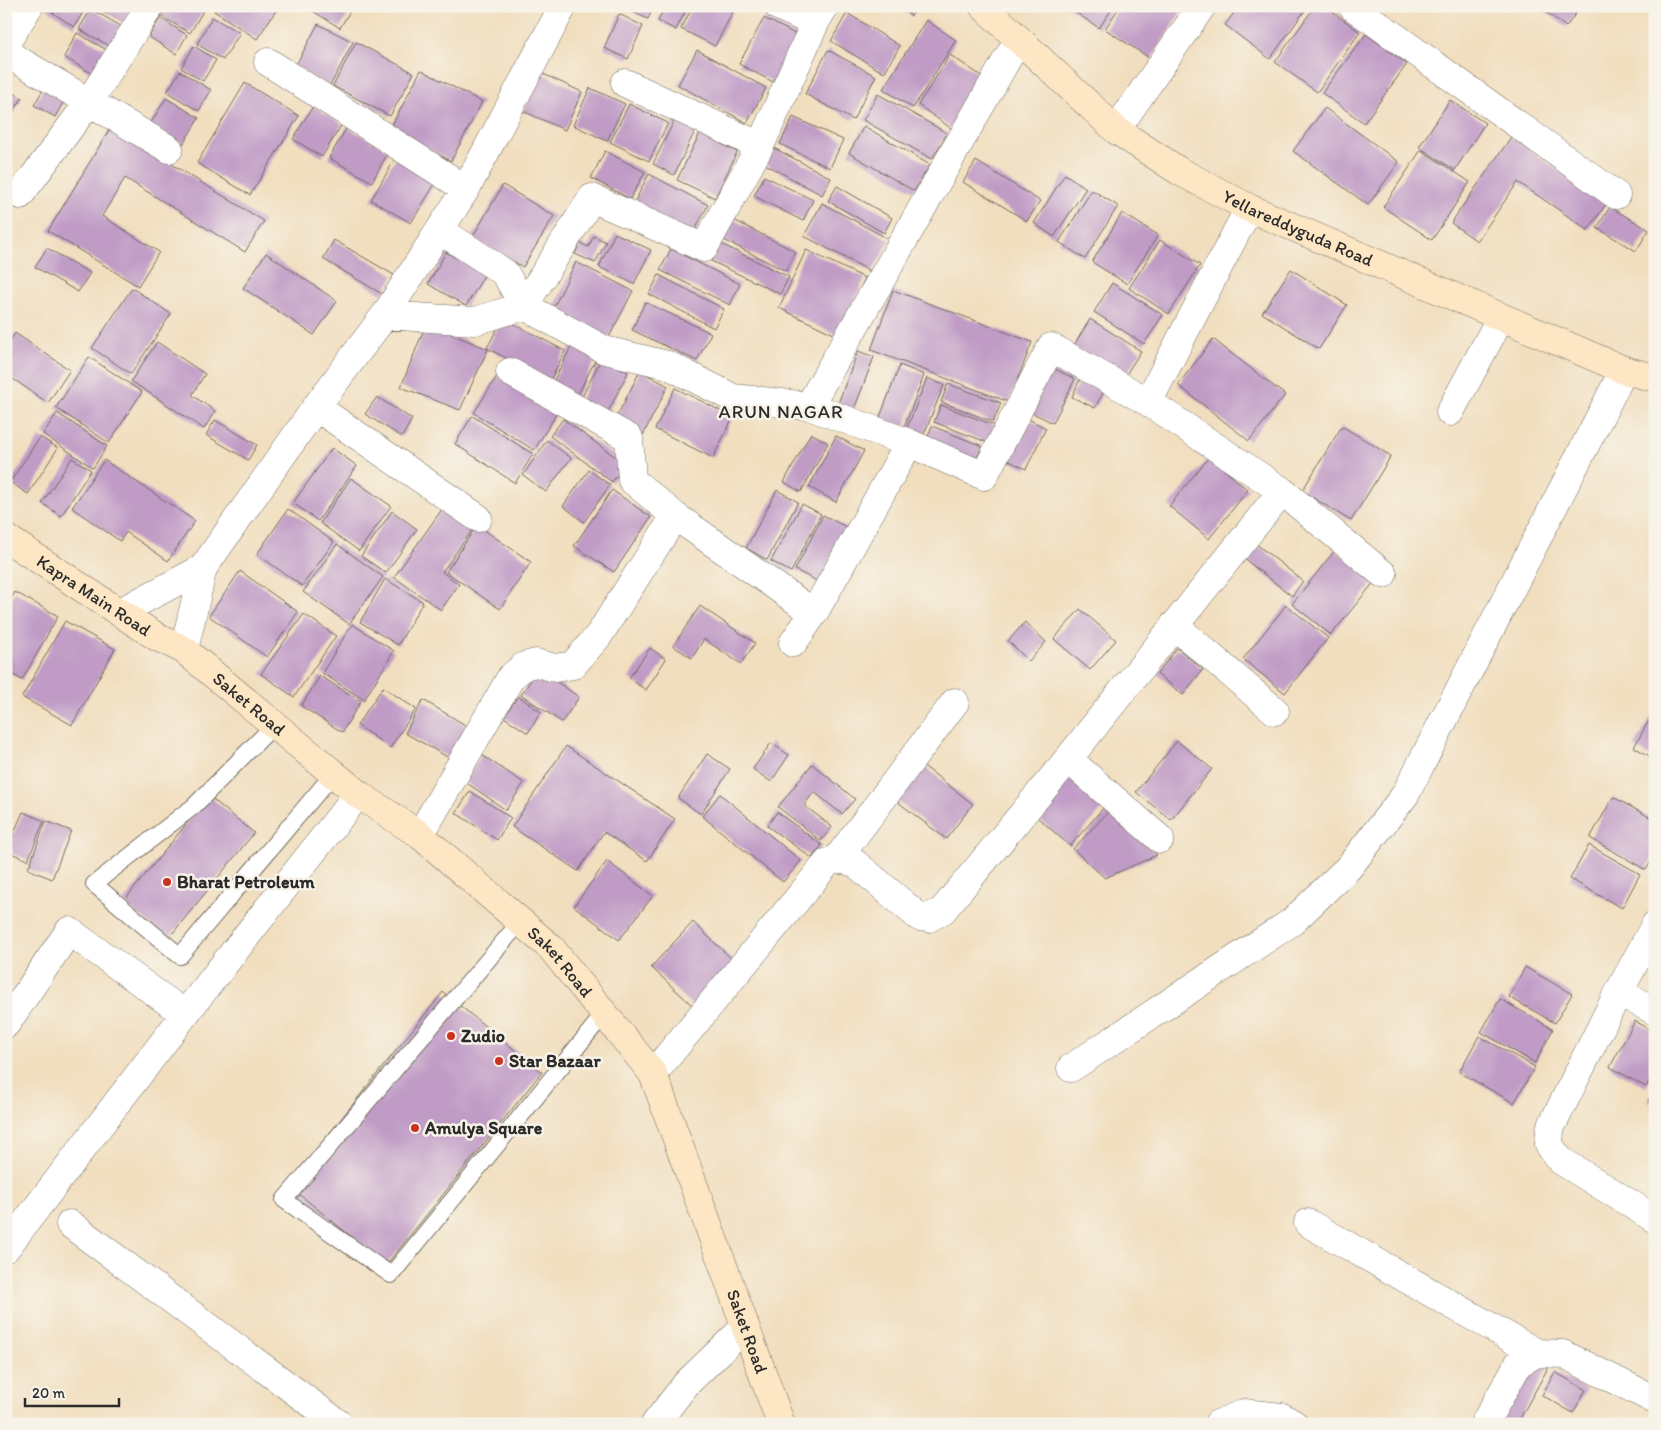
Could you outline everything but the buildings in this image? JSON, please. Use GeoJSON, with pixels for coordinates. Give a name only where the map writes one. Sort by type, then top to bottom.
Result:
{"type":"FeatureCollection","features":[{"type":"Feature","properties":{"kind":"street"},"geometry":{"type":"LineString","coordinates":[[6,42],[29,6]]}},
{"type":"Feature","properties":{"kind":"street"},"geometry":{"type":"LineString","coordinates":[[20,194],[89,102],[150,6]]}},
{"type":"Feature","properties":{"kind":"street"},"geometry":{"type":"LineString","coordinates":[[184,650],[203,568],[316,407],[385,315],[440,230],[466,189],[563,6]]}},
{"type":"Feature","properties":{"kind":"street"},"geometry":{"type":"LineString","coordinates":[[385,315],[475,321],[524,306],[592,198],[704,248],[760,146],[820,14],[778,6]]}},
{"type":"Feature","properties":{"kind":"street","name":"Yellareddyguda Road"},"geometry":{"type":"LineString","coordinates":[[983,6],[1116,130],[1179,171],[1249,208],[1624,370],[1655,378]]}},
{"type":"Feature","properties":{"kind":"street"},"geometry":{"type":"LineString","coordinates":[[1116,130],[1202,6]]}},
{"type":"Feature","properties":{"kind":"street"},"geometry":{"type":"LineString","coordinates":[[1352,6],[1616,195]]}},
{"type":"Feature","properties":{"kind":"street"},"geometry":{"type":"LineString","coordinates":[[809,406],[1018,40]]}},
{"type":"Feature","properties":{"kind":"street"},"geometry":{"type":"LineString","coordinates":[[6,53],[170,149]]}},
{"type":"Feature","properties":{"kind":"street"},"geometry":{"type":"LineString","coordinates":[[268,62],[466,189]]}},
{"type":"Feature","properties":{"kind":"street"},"geometry":{"type":"LineString","coordinates":[[625,84],[760,146]]}},
{"type":"Feature","properties":{"kind":"street"},"geometry":{"type":"LineString","coordinates":[[1148,402],[1249,208]]}},
{"type":"Feature","properties":{"kind":"street"},"geometry":{"type":"LineString","coordinates":[[440,230],[505,273],[524,306],[605,350],[668,365],[733,398],[809,406],[909,443],[984,476],[1051,347],[1148,402],[1282,491],[1383,574]]}},
{"type":"Feature","properties":{"kind":"street"},"geometry":{"type":"LineString","coordinates":[[1450,412],[1501,317]]}},
{"type":"Feature","properties":{"kind":"street"},"geometry":{"type":"LineString","coordinates":[[1071,1068],[1293,921],[1349,867],[1405,796],[1624,370]]}},
{"type":"Feature","properties":{"kind":"street"},"geometry":{"type":"LineString","coordinates":[[510,372],[629,438],[632,480],[675,516],[814,613]]}},
{"type":"Feature","properties":{"kind":"street"},"geometry":{"type":"LineString","coordinates":[[316,407],[478,518]]}},
{"type":"Feature","properties":{"kind":"street"},"geometry":{"type":"LineString","coordinates":[[793,643],[814,613],[909,443]]}},
{"type":"Feature","properties":{"kind":"street"},"geometry":{"type":"LineString","coordinates":[[653,1074],[828,862],[837,859],[848,860],[856,864],[919,917],[929,918],[942,910],[1068,759],[1282,491]]}},
{"type":"Feature","properties":{"kind":"street"},"geometry":{"type":"LineString","coordinates":[[420,834],[511,677],[524,666],[536,664],[555,668],[573,665],[599,635],[675,516]]}},
{"type":"Feature","properties":{"kind":"street","name":"Kapra Main Road"},"geometry":{"type":"LineString","coordinates":[[9,547],[120,612],[157,637]]}},
{"type":"Feature","properties":{"kind":"street"},"geometry":{"type":"LineString","coordinates":[[120,612],[203,568]]}},
{"type":"Feature","properties":{"kind":"street"},"geometry":{"type":"LineString","coordinates":[[1174,625],[1274,711]]}},
{"type":"Feature","properties":{"kind":"street","name":"Saket Road"},"geometry":{"type":"LineString","coordinates":[[157,637],[184,650],[358,794],[420,834],[550,948],[653,1074],[781,1424]]}},
{"type":"Feature","properties":{"kind":"street"},"geometry":{"type":"LineString","coordinates":[[837,859],[955,702]]}},
{"type":"Feature","properties":{"kind":"street"},"geometry":{"type":"LineString","coordinates":[[1068,759],[1160,839]]}},
{"type":"Feature","properties":{"kind":"street"},"geometry":{"type":"LineString","coordinates":[[6,1248],[185,1014],[358,794]]}},
{"type":"Feature","properties":{"kind":"street"},"geometry":{"type":"LineString","coordinates":[[1655,925],[1550,1129],[1549,1145],[1560,1160],[1655,1219]]}},
{"type":"Feature","properties":{"kind":"street"},"geometry":{"type":"LineString","coordinates":[[6,1024],[69,931],[185,1014]]}},
{"type":"Feature","properties":{"kind":"street"},"geometry":{"type":"LineString","coordinates":[[1619,992],[1655,1011]]}},
{"type":"Feature","properties":{"kind":"street"},"geometry":{"type":"LineString","coordinates":[[1308,1223],[1537,1353],[1563,1354],[1655,1400]]}},
{"type":"Feature","properties":{"kind":"street"},"geometry":{"type":"LineString","coordinates":[[70,1224],[338,1424]]}},
{"type":"Feature","properties":{"kind":"street"},"geometry":{"type":"LineString","coordinates":[[655,1424],[686,1384],[745,1327]]}},
{"type":"Feature","properties":{"kind":"street"},"geometry":{"type":"LineString","coordinates":[[1484,1424],[1519,1363],[1537,1353]]}},
{"type":"Feature","properties":{"kind":"street"},"geometry":{"type":"LineString","coordinates":[[1218,1424],[1244,1413],[1282,1417],[1294,1424]]}},
{"type":"Feature","properties":{"kind":"lane"},"geometry":{"type":"LineString","coordinates":[[275,724],[194,806],[94,884],[180,956],[334,773]]}},
{"type":"Feature","properties":{"kind":"lane"},"geometry":{"type":"LineString","coordinates":[[520,922],[284,1200],[391,1275],[604,1014]]}},
{"type":"Feature","properties":{"kind":"place","name":"Bharat Petroleum"},"geometry":{"type":"Point","coordinates":[167,882]}},
{"type":"Feature","properties":{"kind":"place","name":"Zudio"},"geometry":{"type":"Point","coordinates":[451,1036]}},
{"type":"Feature","properties":{"kind":"place","name":"Star Bazaar"},"geometry":{"type":"Point","coordinates":[499,1061]}},
{"type":"Feature","properties":{"kind":"place","name":"Amulya Square"},"geometry":{"type":"Point","coordinates":[415,1128]}},
{"type":"Feature","properties":{"kind":"district","name":"ARUN NAGAR"},"geometry":{"type":"Point","coordinates":[781,411]}}]}
